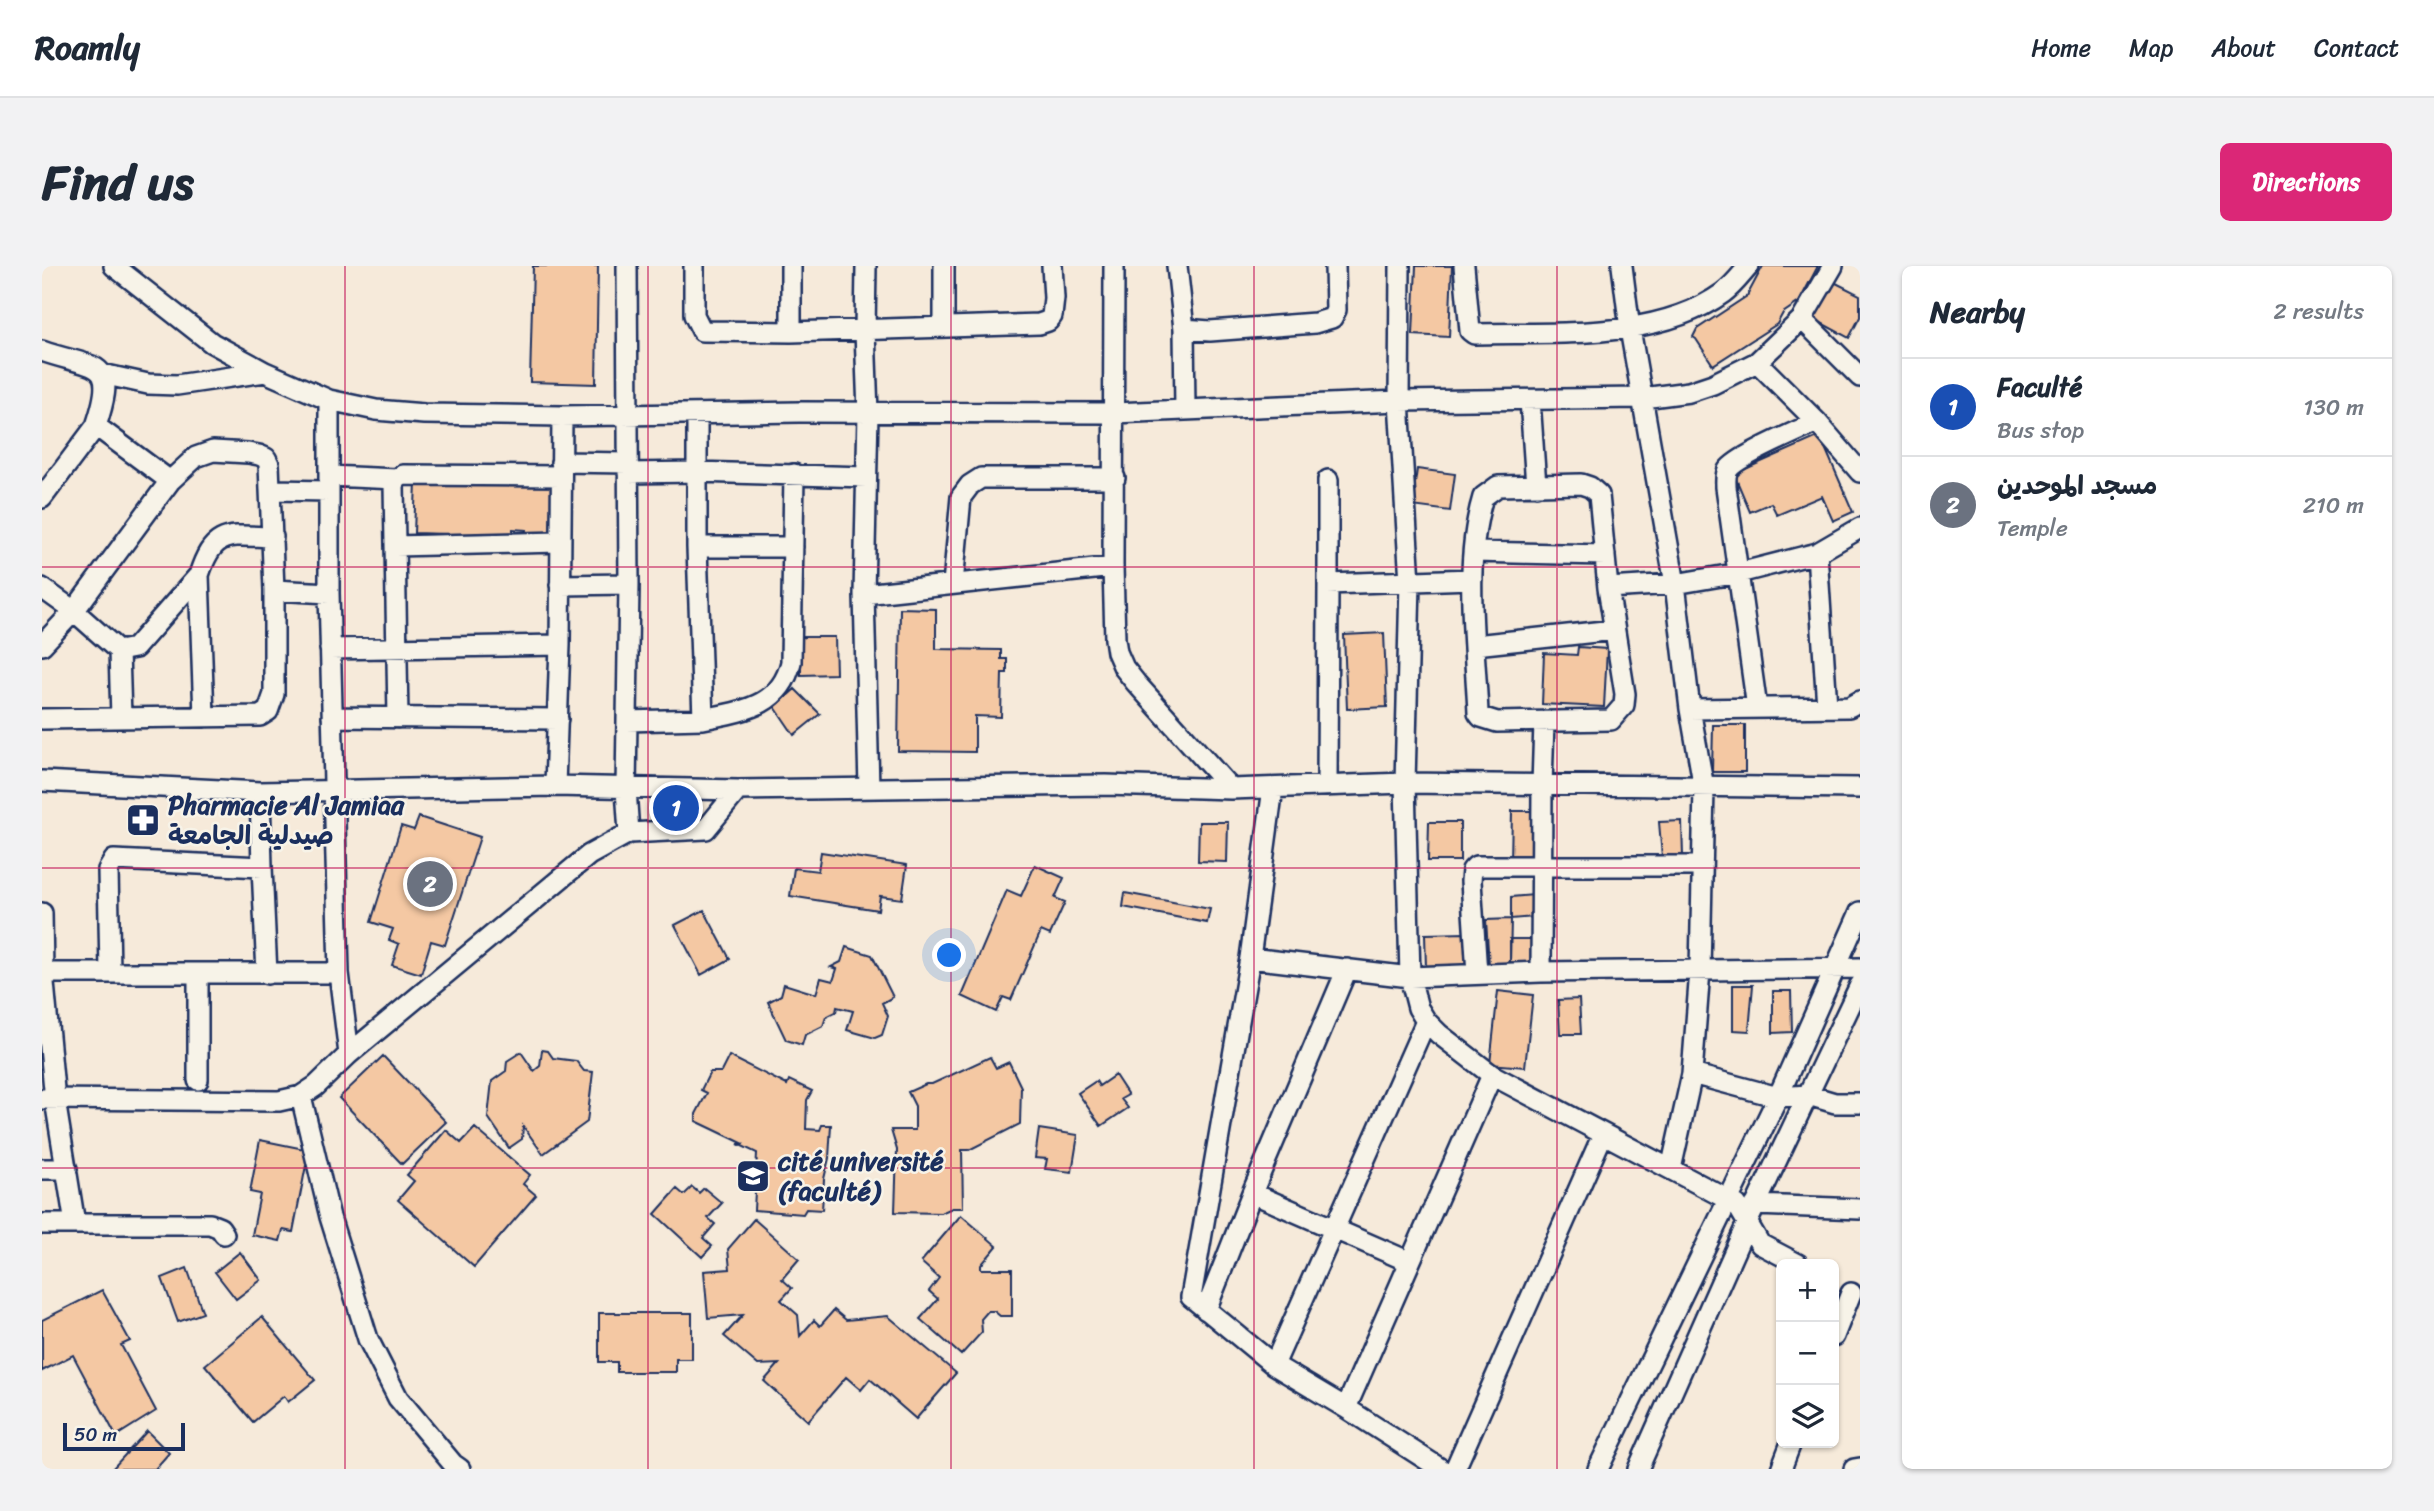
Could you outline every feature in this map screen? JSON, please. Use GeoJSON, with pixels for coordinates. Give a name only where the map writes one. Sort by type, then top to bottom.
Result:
{"type":"FeatureCollection","features":[{"type":"Feature","properties":{"kind":"street"},"geometry":{"type":"LineString","coordinates":[[114,266],[212,343],[265,372],[329,400],[376,410],[424,414],[562,416],[1114,413],[1399,401],[1643,398],[1689,392],[1713,384],[1757,362],[1802,319],[1833,266]]}},
{"type":"Feature","properties":{"kind":"street"},"geometry":{"type":"LineString","coordinates":[[627,266],[629,584],[626,789],[629,833]]}},
{"type":"Feature","properties":{"kind":"street"},"geometry":{"type":"LineString","coordinates":[[694,266],[694,314],[702,331],[791,332],[1029,325],[1048,321],[1054,298],[1052,266]]}},
{"type":"Feature","properties":{"kind":"street"},"geometry":{"type":"LineString","coordinates":[[791,266],[791,332]]}},
{"type":"Feature","properties":{"kind":"street"},"geometry":{"type":"LineString","coordinates":[[866,266],[868,413],[864,594],[869,788]]}},
{"type":"Feature","properties":{"kind":"street"},"geometry":{"type":"LineString","coordinates":[[944,266],[944,326]]}},
{"type":"Feature","properties":{"kind":"street"},"geometry":{"type":"LineString","coordinates":[[1114,266],[1113,567],[1117,652],[1124,668],[1231,789]]}},
{"type":"Feature","properties":{"kind":"street"},"geometry":{"type":"LineString","coordinates":[[1177,266],[1184,329],[1185,410]]}},
{"type":"Feature","properties":{"kind":"street"},"geometry":{"type":"LineString","coordinates":[[1184,329],[1210,331],[1315,323],[1332,318],[1336,310],[1335,266]]}},
{"type":"Feature","properties":{"kind":"street"},"geometry":{"type":"LineString","coordinates":[[1401,266],[1399,401],[1410,582],[1405,783],[1410,976],[1418,1008],[1426,1021],[1492,1076],[1752,1213],[1860,1209]]}},
{"type":"Feature","properties":{"kind":"street"},"geometry":{"type":"LineString","coordinates":[[1464,266],[1472,333],[1630,329],[1697,309],[1725,292],[1749,266]]}},
{"type":"Feature","properties":{"kind":"street"},"geometry":{"type":"LineString","coordinates":[[1622,266],[1630,329],[1675,584],[1690,709],[1704,788],[1700,970],[1692,1074],[1671,1169]]}},
{"type":"Feature","properties":{"kind":"street"},"geometry":{"type":"LineString","coordinates":[[1802,319],[1860,377]]}},
{"type":"Feature","properties":{"kind":"street"},"geometry":{"type":"LineString","coordinates":[[42,498],[96,426],[106,384],[102,374],[93,365],[45,358]]}},
{"type":"Feature","properties":{"kind":"street"},"geometry":{"type":"LineString","coordinates":[[1757,362],[1817,422],[1860,472]]}},
{"type":"Feature","properties":{"kind":"street"},"geometry":{"type":"LineString","coordinates":[[102,374],[148,384],[177,385],[265,372]]}},
{"type":"Feature","properties":{"kind":"street"},"geometry":{"type":"LineString","coordinates":[[329,400],[329,593],[339,973],[349,1054]]}},
{"type":"Feature","properties":{"kind":"street"},"geometry":{"type":"LineString","coordinates":[[1530,400],[1536,486]]}},
{"type":"Feature","properties":{"kind":"street"},"geometry":{"type":"LineString","coordinates":[[697,414],[696,547],[703,719]]}},
{"type":"Feature","properties":{"kind":"street"},"geometry":{"type":"LineString","coordinates":[[555,786],[560,645],[562,416]]}},
{"type":"Feature","properties":{"kind":"street"},"geometry":{"type":"LineString","coordinates":[[1756,708],[1726,472],[1746,457],[1817,422]]}},
{"type":"Feature","properties":{"kind":"street"},"geometry":{"type":"LineString","coordinates":[[96,426],[170,481]]}},
{"type":"Feature","properties":{"kind":"street"},"geometry":{"type":"LineString","coordinates":[[42,645],[74,611],[170,481],[196,457],[213,451],[259,454],[266,458],[270,464],[272,490],[274,590],[274,694],[268,711],[260,716],[42,719]]}},
{"type":"Feature","properties":{"kind":"street"},"geometry":{"type":"LineString","coordinates":[[398,718],[394,485],[403,475],[628,468],[866,477]]}},
{"type":"Feature","properties":{"kind":"street"},"geometry":{"type":"LineString","coordinates":[[627,721],[703,719],[749,710],[762,704],[788,677],[791,662],[794,474]]}},
{"type":"Feature","properties":{"kind":"street"},"geometry":{"type":"LineString","coordinates":[[953,584],[961,497],[970,485],[981,478],[1115,478]]}},
{"type":"Feature","properties":{"kind":"street"},"geometry":{"type":"LineString","coordinates":[[272,490],[397,479]]}},
{"type":"Feature","properties":{"kind":"street"},"geometry":{"type":"LineString","coordinates":[[1327,786],[1328,480]]}},
{"type":"Feature","properties":{"kind":"street"},"geometry":{"type":"LineString","coordinates":[[1581,484],[1590,487],[1599,495],[1608,588],[1625,694],[1624,705],[1611,720],[1497,722],[1481,717],[1478,713],[1472,579],[1474,552],[1483,497],[1498,486],[1581,484]]}},
{"type":"Feature","properties":{"kind":"street"},"geometry":{"type":"LineString","coordinates":[[1608,588],[1675,584],[1739,573],[1816,553],[1860,528]]}},
{"type":"Feature","properties":{"kind":"street"},"geometry":{"type":"LineString","coordinates":[[204,717],[199,575],[204,560],[218,540],[228,537],[272,537]]}},
{"type":"Feature","properties":{"kind":"street"},"geometry":{"type":"LineString","coordinates":[[395,546],[559,542]]}},
{"type":"Feature","properties":{"kind":"street"},"geometry":{"type":"LineString","coordinates":[[696,547],[793,547]]}},
{"type":"Feature","properties":{"kind":"street"},"geometry":{"type":"LineString","coordinates":[[1474,552],[1605,555]]}},
{"type":"Feature","properties":{"kind":"street"},"geometry":{"type":"LineString","coordinates":[[1816,553],[1826,707]]}},
{"type":"Feature","properties":{"kind":"street"},"geometry":{"type":"LineString","coordinates":[[864,594],[1113,567]]}},
{"type":"Feature","properties":{"kind":"street"},"geometry":{"type":"LineString","coordinates":[[42,587],[119,651],[127,651],[139,645],[199,575]]}},
{"type":"Feature","properties":{"kind":"street"},"geometry":{"type":"LineString","coordinates":[[1328,584],[1472,579]]}},
{"type":"Feature","properties":{"kind":"street"},"geometry":{"type":"LineString","coordinates":[[560,585],[629,584]]}},
{"type":"Feature","properties":{"kind":"street"},"geometry":{"type":"LineString","coordinates":[[274,590],[329,593]]}},
{"type":"Feature","properties":{"kind":"street"},"geometry":{"type":"LineString","coordinates":[[1475,645],[1614,631]]}},
{"type":"Feature","properties":{"kind":"street"},"geometry":{"type":"LineString","coordinates":[[330,649],[560,645]]}},
{"type":"Feature","properties":{"kind":"street"},"geometry":{"type":"LineString","coordinates":[[119,651],[121,718]]}},
{"type":"Feature","properties":{"kind":"street"},"geometry":{"type":"LineString","coordinates":[[1690,709],[1849,707],[1860,701]]}},
{"type":"Feature","properties":{"kind":"street"},"geometry":{"type":"LineString","coordinates":[[332,717],[558,719]]}},
{"type":"Feature","properties":{"kind":"street"},"geometry":{"type":"LineString","coordinates":[[1541,972],[1544,722]]}},
{"type":"Feature","properties":{"kind":"street"},"geometry":{"type":"LineString","coordinates":[[42,781],[260,792],[555,786],[738,790],[1106,785],[1231,789],[1405,783],[1860,788]]}},
{"type":"Feature","properties":{"kind":"street"},"geometry":{"type":"LineString","coordinates":[[1273,788],[1250,958],[1191,1297],[1274,1365],[1441,1469]]}},
{"type":"Feature","properties":{"kind":"street"},"geometry":{"type":"LineString","coordinates":[[48,1100],[279,1101],[301,1096],[589,855],[629,833],[706,828],[738,790]]}},
{"type":"Feature","properties":{"kind":"street"},"geometry":{"type":"LineString","coordinates":[[260,792],[267,974]]}},
{"type":"Feature","properties":{"kind":"street"},"geometry":{"type":"LineString","coordinates":[[110,972],[108,870],[112,861],[262,867]]}},
{"type":"Feature","properties":{"kind":"street"},"geometry":{"type":"LineString","coordinates":[[1477,974],[1471,881],[1472,870],[1481,865],[1702,866]]}},
{"type":"Feature","properties":{"kind":"street"},"geometry":{"type":"LineString","coordinates":[[1598,1469],[1778,1097],[1860,912]]}},
{"type":"Feature","properties":{"kind":"street"},"geometry":{"type":"LineString","coordinates":[[42,913],[48,1100],[67,1169],[75,1224]]}},
{"type":"Feature","properties":{"kind":"street"},"geometry":{"type":"LineString","coordinates":[[1250,958],[1410,976],[1860,968]]}},
{"type":"Feature","properties":{"kind":"street"},"geometry":{"type":"LineString","coordinates":[[1206,1310],[1252,1193],[1347,969]]}},
{"type":"Feature","properties":{"kind":"street"},"geometry":{"type":"LineString","coordinates":[[43,973],[339,973]]}},
{"type":"Feature","properties":{"kind":"street"},"geometry":{"type":"LineString","coordinates":[[198,974],[198,1080]]}},
{"type":"Feature","properties":{"kind":"street"},"geometry":{"type":"LineString","coordinates":[[1638,1469],[1752,1213],[1860,985]]}},
{"type":"Feature","properties":{"kind":"street"},"geometry":{"type":"LineString","coordinates":[[1274,1365],[1426,1021]]}},
{"type":"Feature","properties":{"kind":"street"},"geometry":{"type":"LineString","coordinates":[[1692,1074],[1778,1097],[1808,1095],[1835,1103],[1860,1103]]}},
{"type":"Feature","properties":{"kind":"street"},"geometry":{"type":"LineString","coordinates":[[1346,1408],[1492,1076]]}},
{"type":"Feature","properties":{"kind":"street"},"geometry":{"type":"LineString","coordinates":[[301,1096],[330,1217],[368,1339],[398,1398],[460,1469]]}},
{"type":"Feature","properties":{"kind":"street"},"geometry":{"type":"LineString","coordinates":[[1455,1469],[1604,1134]]}},
{"type":"Feature","properties":{"kind":"street"},"geometry":{"type":"LineString","coordinates":[[42,1169],[67,1169]]}},
{"type":"Feature","properties":{"kind":"street"},"geometry":{"type":"LineString","coordinates":[[1252,1193],[1410,1262]]}},
{"type":"Feature","properties":{"kind":"street"},"geometry":{"type":"LineString","coordinates":[[1752,1213],[1760,1244],[1788,1259]]}},
{"type":"Feature","properties":{"kind":"street"},"geometry":{"type":"LineString","coordinates":[[42,1224],[210,1224],[220,1228],[225,1234]]}},
{"type":"Feature","properties":{"kind":"street"},"geometry":{"type":"LineString","coordinates":[[1838,1322],[1848,1291]]}},
{"type":"Feature","properties":{"kind":"street"},"geometry":{"type":"LineString","coordinates":[[1781,1469],[1789,1448]]}},
{"type":"Feature","properties":{"kind":"street"},"geometry":{"type":"LineString","coordinates":[[1854,1469],[1860,1468]]}},
{"type":"Feature","properties":{"kind":"building"},"geometry":{"type":"Polygon","coordinates":[[[533,266],[598,266],[596,384],[530,382],[533,266]]]}},
{"type":"Feature","properties":{"kind":"building"},"geometry":{"type":"Polygon","coordinates":[[[1416,266],[1452,266],[1449,337],[1413,335],[1416,266]]]}},
{"type":"Feature","properties":{"kind":"building"},"geometry":{"type":"Polygon","coordinates":[[[1763,266],[1818,266],[1799,302],[1783,313],[1777,324],[1713,365],[1693,337],[1697,329],[1747,296],[1763,266]]]}},
{"type":"Feature","properties":{"kind":"building"},"geometry":{"type":"Polygon","coordinates":[[[1834,282],[1860,295],[1860,317],[1849,338],[1814,319],[1834,282]]]}},
{"type":"Feature","properties":{"kind":"building"},"geometry":{"type":"Polygon","coordinates":[[[1820,436],[1853,512],[1833,521],[1822,496],[1777,515],[1771,503],[1750,512],[1734,474],[1820,436]]]}},
{"type":"Feature","properties":{"kind":"building"},"geometry":{"type":"Polygon","coordinates":[[[1417,469],[1455,474],[1450,511],[1412,506],[1417,469]]]}},
{"type":"Feature","properties":{"kind":"building"},"geometry":{"type":"Polygon","coordinates":[[[416,482],[554,484],[553,538],[525,537],[526,530],[513,529],[513,536],[414,533],[416,482]]]}},
{"type":"Feature","properties":{"kind":"building"},"geometry":{"type":"Polygon","coordinates":[[[900,608],[936,609],[936,649],[1001,650],[1001,659],[1007,659],[1007,673],[1002,673],[1001,717],[975,716],[975,752],[898,751],[900,608]]]}},
{"type":"Feature","properties":{"kind":"building"},"geometry":{"type":"Polygon","coordinates":[[[1384,633],[1387,707],[1347,709],[1344,635],[1384,633]]]}},
{"type":"Feature","properties":{"kind":"building"},"geometry":{"type":"Polygon","coordinates":[[[801,637],[835,637],[836,674],[801,675],[801,637]]]}},
{"type":"Feature","properties":{"kind":"building"},"geometry":{"type":"Polygon","coordinates":[[[1578,647],[1607,649],[1604,707],[1542,704],[1544,653],[1577,655],[1578,647]]]}},
{"type":"Feature","properties":{"kind":"building"},"geometry":{"type":"Polygon","coordinates":[[[795,689],[820,714],[794,735],[775,707],[795,689]]]}},
{"type":"Feature","properties":{"kind":"building"},"geometry":{"type":"Polygon","coordinates":[[[1713,725],[1745,725],[1745,772],[1712,772],[1713,725]]]}},
{"type":"Feature","properties":{"kind":"building"},"geometry":{"type":"Polygon","coordinates":[[[1512,811],[1536,811],[1535,863],[1511,863],[1512,811]]]}},
{"type":"Feature","properties":{"kind":"building"},"geometry":{"type":"Polygon","coordinates":[[[419,817],[480,837],[445,945],[431,941],[421,974],[392,965],[399,944],[389,940],[393,929],[371,922],[401,826],[414,830],[419,817]]]}},
{"type":"Feature","properties":{"kind":"building"},"geometry":{"type":"Polygon","coordinates":[[[1682,821],[1683,857],[1662,857],[1659,822],[1682,821]]]}},
{"type":"Feature","properties":{"kind":"building"},"geometry":{"type":"Polygon","coordinates":[[[1199,822],[1228,822],[1227,862],[1198,861],[1199,822]]]}},
{"type":"Feature","properties":{"kind":"building"},"geometry":{"type":"Polygon","coordinates":[[[1429,822],[1460,822],[1460,861],[1428,861],[1429,822]]]}},
{"type":"Feature","properties":{"kind":"building"},"geometry":{"type":"Polygon","coordinates":[[[821,852],[907,865],[902,899],[880,896],[878,910],[790,896],[794,868],[818,871],[821,852]]]}},
{"type":"Feature","properties":{"kind":"building"},"geometry":{"type":"Polygon","coordinates":[[[1035,865],[1064,878],[1055,898],[1065,902],[1050,935],[1041,931],[1011,1000],[1003,997],[996,1012],[962,996],[1007,890],[1021,896],[1035,865]]]}},
{"type":"Feature","properties":{"kind":"building"},"geometry":{"type":"Polygon","coordinates":[[[1125,893],[1210,909],[1207,923],[1123,907],[1125,893]]]}},
{"type":"Feature","properties":{"kind":"building"},"geometry":{"type":"Polygon","coordinates":[[[1534,895],[1535,917],[1511,919],[1511,897],[1534,895]]]}},
{"type":"Feature","properties":{"kind":"building"},"geometry":{"type":"Polygon","coordinates":[[[704,910],[730,959],[701,975],[675,925],[704,910]]]}},
{"type":"Feature","properties":{"kind":"building"},"geometry":{"type":"Polygon","coordinates":[[[1511,919],[1510,964],[1489,965],[1486,920],[1511,919]]]}},
{"type":"Feature","properties":{"kind":"building"},"geometry":{"type":"Polygon","coordinates":[[[1466,933],[1467,967],[1426,968],[1425,934],[1466,933]]]}},
{"type":"Feature","properties":{"kind":"building"},"geometry":{"type":"Polygon","coordinates":[[[1510,939],[1535,939],[1538,963],[1510,964],[1510,939]]]}},
{"type":"Feature","properties":{"kind":"building"},"geometry":{"type":"Polygon","coordinates":[[[846,947],[872,955],[893,997],[882,1003],[888,1016],[882,1035],[875,1038],[847,1030],[853,1011],[837,1007],[836,1012],[826,1017],[823,1026],[805,1035],[802,1045],[786,1040],[768,1002],[781,995],[784,984],[816,994],[821,978],[833,981],[837,969],[831,967],[841,962],[846,947]]]}},
{"type":"Feature","properties":{"kind":"building"},"geometry":{"type":"Polygon","coordinates":[[[1733,985],[1753,985],[1749,1031],[1733,1030],[1733,985]]]}},
{"type":"Feature","properties":{"kind":"building"},"geometry":{"type":"Polygon","coordinates":[[[1498,991],[1533,995],[1525,1067],[1490,1064],[1498,991]]]}},
{"type":"Feature","properties":{"kind":"building"},"geometry":{"type":"Polygon","coordinates":[[[1773,991],[1791,991],[1792,1032],[1773,1033],[1773,991]]]}},
{"type":"Feature","properties":{"kind":"building"},"geometry":{"type":"Polygon","coordinates":[[[1579,999],[1581,1034],[1560,1034],[1558,1000],[1579,999]]]}},
{"type":"Feature","properties":{"kind":"building"},"geometry":{"type":"Polygon","coordinates":[[[542,1050],[548,1051],[553,1058],[576,1061],[584,1071],[593,1072],[587,1122],[543,1154],[523,1126],[522,1139],[509,1148],[488,1117],[492,1081],[506,1071],[507,1061],[521,1052],[534,1071],[540,1066],[542,1050]]]}},
{"type":"Feature","properties":{"kind":"building"},"geometry":{"type":"Polygon","coordinates":[[[383,1056],[446,1122],[402,1164],[339,1098],[383,1056]]]}},
{"type":"Feature","properties":{"kind":"building"},"geometry":{"type":"Polygon","coordinates":[[[729,1056],[787,1085],[789,1080],[812,1091],[807,1100],[806,1129],[820,1130],[822,1125],[831,1125],[822,1210],[806,1209],[803,1214],[754,1210],[757,1153],[696,1121],[696,1114],[707,1093],[701,1090],[710,1072],[721,1072],[729,1056]]]}},
{"type":"Feature","properties":{"kind":"building"},"geometry":{"type":"Polygon","coordinates":[[[990,1057],[996,1068],[1009,1062],[1021,1087],[1020,1124],[969,1150],[962,1150],[963,1208],[952,1208],[941,1213],[895,1212],[897,1150],[891,1130],[915,1130],[915,1106],[908,1092],[990,1057]]]}},
{"type":"Feature","properties":{"kind":"building"},"geometry":{"type":"Polygon","coordinates":[[[1115,1075],[1128,1095],[1121,1099],[1128,1108],[1101,1126],[1078,1093],[1096,1081],[1099,1086],[1115,1075]]]}},
{"type":"Feature","properties":{"kind":"building"},"geometry":{"type":"Polygon","coordinates":[[[475,1128],[530,1175],[523,1184],[536,1195],[474,1267],[398,1200],[414,1181],[407,1175],[446,1130],[461,1143],[475,1128]]]}},
{"type":"Feature","properties":{"kind":"building"},"geometry":{"type":"Polygon","coordinates":[[[1039,1129],[1078,1135],[1072,1172],[1045,1169],[1047,1159],[1035,1158],[1039,1129]]]}},
{"type":"Feature","properties":{"kind":"building"},"geometry":{"type":"Polygon","coordinates":[[[260,1140],[309,1150],[293,1232],[283,1230],[280,1241],[252,1235],[260,1194],[250,1192],[260,1140]]]}},
{"type":"Feature","properties":{"kind":"building"},"geometry":{"type":"Polygon","coordinates":[[[692,1187],[699,1193],[704,1188],[722,1203],[708,1218],[715,1224],[703,1238],[712,1246],[702,1257],[655,1214],[677,1189],[684,1195],[692,1187]]]}},
{"type":"Feature","properties":{"kind":"building"},"geometry":{"type":"Polygon","coordinates":[[[961,1215],[997,1246],[981,1265],[981,1269],[1012,1269],[1012,1316],[1000,1316],[994,1311],[988,1311],[981,1319],[982,1332],[961,1355],[920,1319],[938,1299],[929,1291],[939,1278],[921,1262],[961,1215]]]}},
{"type":"Feature","properties":{"kind":"building"},"geometry":{"type":"Polygon","coordinates":[[[754,1219],[799,1259],[782,1279],[792,1288],[781,1300],[798,1315],[800,1336],[814,1320],[820,1326],[834,1310],[846,1320],[888,1316],[956,1373],[916,1419],[870,1379],[861,1390],[846,1377],[808,1421],[764,1381],[779,1364],[758,1365],[724,1336],[743,1315],[708,1318],[704,1271],[730,1269],[728,1249],[754,1219]]]}},
{"type":"Feature","properties":{"kind":"building"},"geometry":{"type":"Polygon","coordinates":[[[240,1252],[261,1280],[236,1299],[215,1272],[240,1252]]]}},
{"type":"Feature","properties":{"kind":"building"},"geometry":{"type":"Polygon","coordinates":[[[187,1268],[203,1313],[178,1322],[162,1278],[187,1268]]]}},
{"type":"Feature","properties":{"kind":"building"},"geometry":{"type":"Polygon","coordinates":[[[102,1290],[130,1341],[121,1345],[156,1411],[116,1436],[73,1355],[42,1371],[42,1320],[102,1290]]]}},
{"type":"Feature","properties":{"kind":"building"},"geometry":{"type":"Polygon","coordinates":[[[599,1313],[692,1313],[692,1359],[676,1359],[676,1372],[617,1372],[617,1362],[599,1362],[599,1313]]]}},
{"type":"Feature","properties":{"kind":"building"},"geometry":{"type":"Polygon","coordinates":[[[262,1317],[315,1380],[288,1402],[284,1396],[253,1422],[205,1365],[262,1317]]]}},
{"type":"Feature","properties":{"kind":"building"},"geometry":{"type":"Polygon","coordinates":[[[147,1431],[169,1453],[155,1469],[112,1469],[147,1431]]]}},
{"type":"Feature","properties":{"kind":"place","name":"Faculté"},"geometry":{"type":"Point","coordinates":[676,808]}},
{"type":"Feature","properties":{"kind":"place","name":"Pharmacie Al Jamiaa صيدلية الجامعة"},"geometry":{"type":"Point","coordinates":[143,820]}},
{"type":"Feature","properties":{"kind":"place","name":"مسجد الموحدين"},"geometry":{"type":"Point","coordinates":[430,884]}},
{"type":"Feature","properties":{"kind":"place","name":"cité université (faculté)"},"geometry":{"type":"Point","coordinates":[753,1176]}}]}
